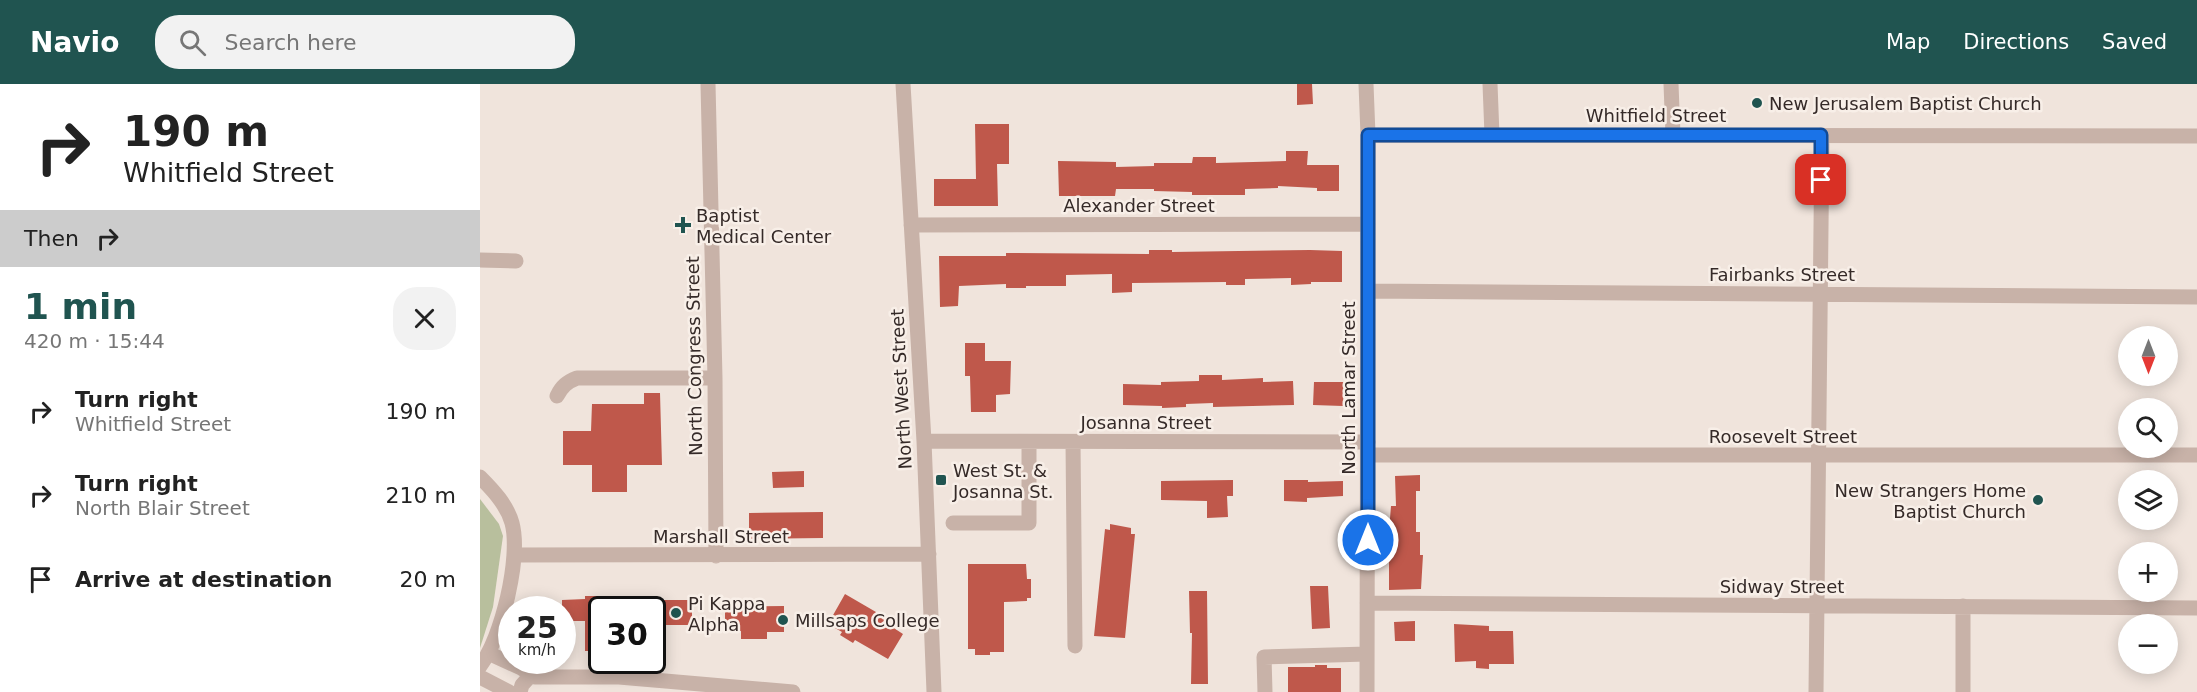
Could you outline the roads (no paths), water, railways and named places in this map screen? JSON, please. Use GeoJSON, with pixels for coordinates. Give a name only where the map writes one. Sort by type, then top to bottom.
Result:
{"type":"FeatureCollection","features":[{"type":"Feature","properties":{"kind":"street","name":"North Congress Street"},"geometry":{"type":"LineString","coordinates":[[708,84],[715,378],[716,556]]}},
{"type":"Feature","properties":{"kind":"street","name":"North West Street"},"geometry":{"type":"LineString","coordinates":[[903,84],[924,441],[934,692]]}},
{"type":"Feature","properties":{"kind":"street","name":"North Lamar Street"},"geometry":{"type":"LineString","coordinates":[[1366,84],[1368,135],[1368,692]]}},
{"type":"Feature","properties":{"kind":"street"},"geometry":{"type":"LineString","coordinates":[[1490,84],[1492,135]]}},
{"type":"Feature","properties":{"kind":"street"},"geometry":{"type":"LineString","coordinates":[[1671,84],[1673,135]]}},
{"type":"Feature","properties":{"kind":"street","name":"Whitfield Street"},"geometry":{"type":"LineString","coordinates":[[1368,135],[2197,136]]}},
{"type":"Feature","properties":{"kind":"street"},"geometry":{"type":"LineString","coordinates":[[1816,692],[1821,135]]}},
{"type":"Feature","properties":{"kind":"street","name":"Alexander Street"},"geometry":{"type":"LineString","coordinates":[[911,225],[1368,224]]}},
{"type":"Feature","properties":{"kind":"street"},"geometry":{"type":"LineString","coordinates":[[480,260],[516,261]]}},
{"type":"Feature","properties":{"kind":"street","name":"Fairbanks Street"},"geometry":{"type":"LineString","coordinates":[[1368,291],[2197,297]]}},
{"type":"Feature","properties":{"kind":"street"},"geometry":{"type":"LineString","coordinates":[[557,396],[562,387],[577,378],[715,378]]}},
{"type":"Feature","properties":{"kind":"street","name":"Josanna Street"},"geometry":{"type":"LineString","coordinates":[[924,441],[1368,448]]}},
{"type":"Feature","properties":{"kind":"street"},"geometry":{"type":"LineString","coordinates":[[953,523],[1029,523],[1029,442]]}},
{"type":"Feature","properties":{"kind":"street"},"geometry":{"type":"LineString","coordinates":[[1073,442],[1075,646]]}},
{"type":"Feature","properties":{"kind":"street","name":"Roosevelt Street"},"geometry":{"type":"LineString","coordinates":[[1368,448],[1819,455],[2197,455]]}},
{"type":"Feature","properties":{"kind":"street"},"geometry":{"type":"LineString","coordinates":[[480,477],[500,500],[512,523],[514,555],[503,610],[482,665]]}},
{"type":"Feature","properties":{"kind":"street","name":"Marshall Street"},"geometry":{"type":"LineString","coordinates":[[514,555],[929,554]]}},
{"type":"Feature","properties":{"kind":"street","name":"Sidway Street"},"geometry":{"type":"LineString","coordinates":[[1368,603],[2197,608]]}},
{"type":"Feature","properties":{"kind":"street"},"geometry":{"type":"LineString","coordinates":[[1963,606],[1963,692]]}},
{"type":"Feature","properties":{"kind":"street"},"geometry":{"type":"LineString","coordinates":[[1265,692],[1264,657],[1368,654]]}},
{"type":"Feature","properties":{"kind":"street"},"geometry":{"type":"LineString","coordinates":[[482,665],[521,668],[535,677]]}},
{"type":"Feature","properties":{"kind":"street"},"geometry":{"type":"LineString","coordinates":[[482,665],[509,692]]}},
{"type":"Feature","properties":{"kind":"street"},"geometry":{"type":"LineString","coordinates":[[520,692],[531,675],[535,677],[619,677],[793,692]]}},
{"type":"Feature","properties":{"kind":"place","name":"New Jerusalem Baptist Church"},"geometry":{"type":"Point","coordinates":[1757,103]}},
{"type":"Feature","properties":{"kind":"place","name":"Baptist Medical Center"},"geometry":{"type":"Point","coordinates":[683,225]}},
{"type":"Feature","properties":{"kind":"place","name":"West St. & Josanna St."},"geometry":{"type":"Point","coordinates":[941,480]}},
{"type":"Feature","properties":{"kind":"place","name":"New Strangers Home Baptist Church"},"geometry":{"type":"Point","coordinates":[2038,500]}},
{"type":"Feature","properties":{"kind":"place","name":"Pi Kappa Alpha"},"geometry":{"type":"Point","coordinates":[676,613]}},
{"type":"Feature","properties":{"kind":"place","name":"Millsaps College"},"geometry":{"type":"Point","coordinates":[783,620]}}]}
